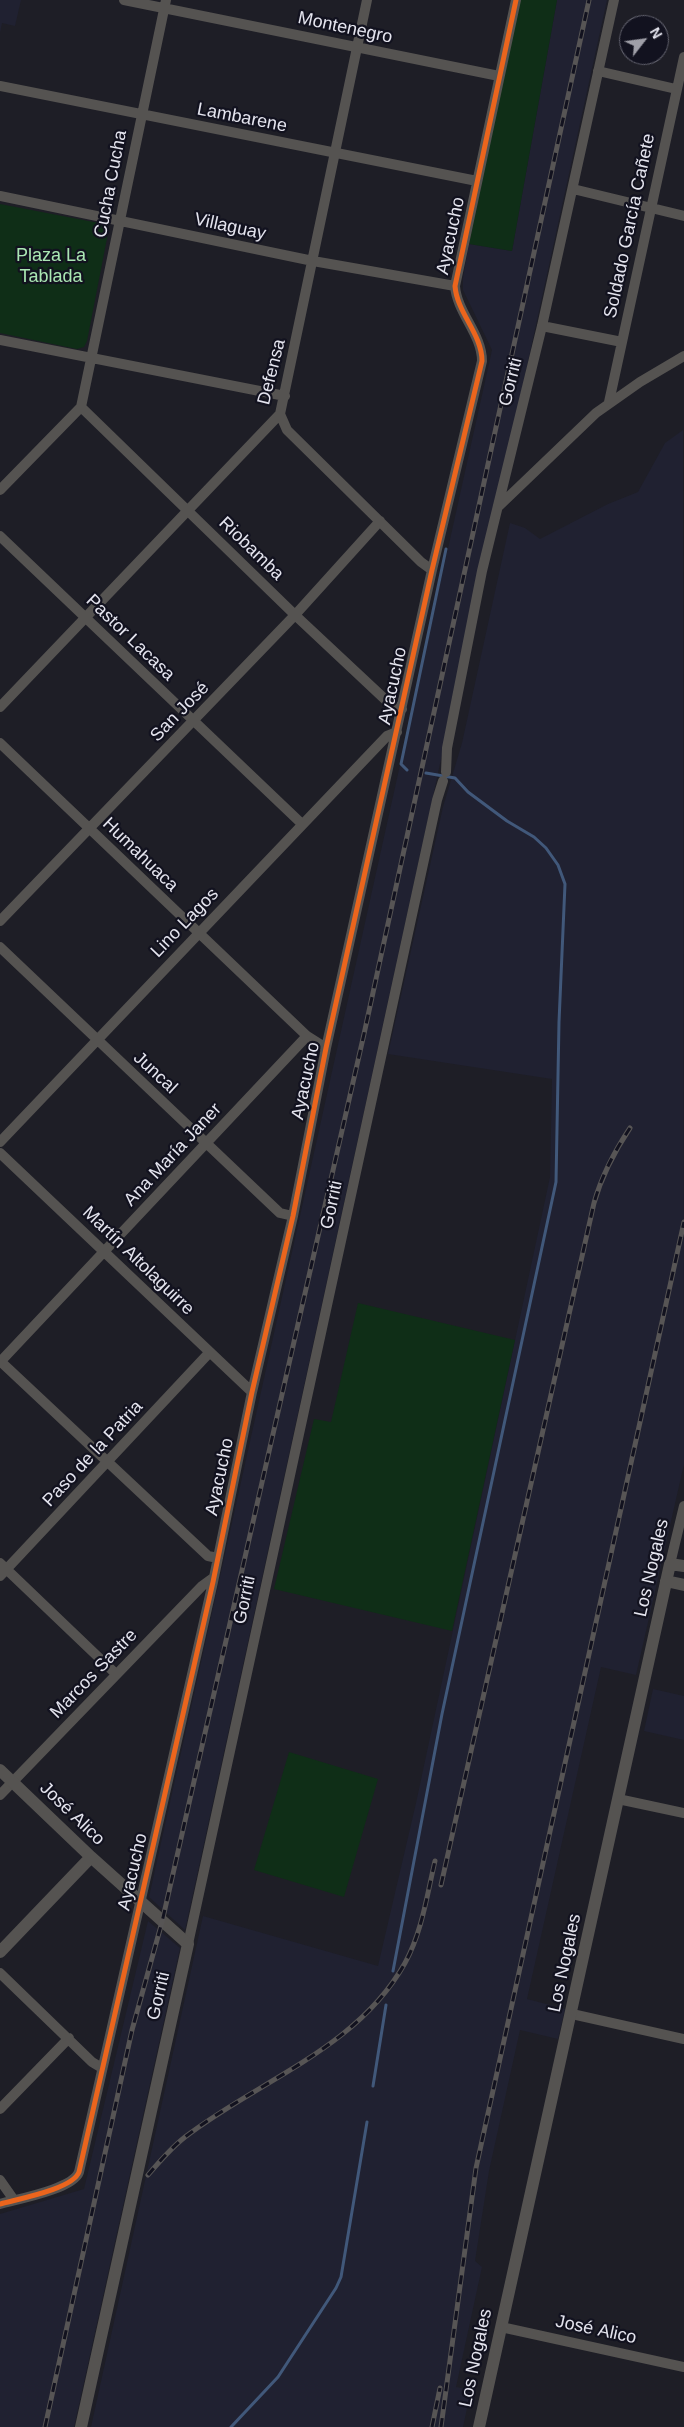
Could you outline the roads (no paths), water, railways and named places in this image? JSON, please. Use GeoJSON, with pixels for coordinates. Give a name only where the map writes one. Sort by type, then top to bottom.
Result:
{"type":"FeatureCollection","features":[{"type":"Feature","properties":{"kind":"street","name":"Montenegro"},"geometry":{"type":"LineString","coordinates":[[124,0],[165,4],[357,47],[499,76]]}},
{"type":"Feature","properties":{"kind":"street","name":"Defensa"},"geometry":{"type":"LineString","coordinates":[[0,707],[280,414],[367,0]]}},
{"type":"Feature","properties":{"kind":"street","name":"Ayacucho"},"geometry":{"type":"LineString","coordinates":[[14,2200],[66,2184],[77,2177],[79,2172],[214,1578],[326,1048],[432,570],[482,361],[480,346],[459,302],[455,286],[516,0]]}},
{"type":"Feature","properties":{"kind":"street","name":"Gorriti"},"geometry":{"type":"LineString","coordinates":[[81,2427],[437,800],[445,776],[447,748],[482,571],[542,326],[614,0]]}},
{"type":"Feature","properties":{"kind":"street","name":"Cucha Cucha"},"geometry":{"type":"LineString","coordinates":[[81,407],[165,4]]}},
{"type":"Feature","properties":{"kind":"street","name":"Soldado García Cañete"},"geometry":{"type":"LineString","coordinates":[[609,402],[684,57]]}},
{"type":"Feature","properties":{"kind":"street"},"geometry":{"type":"LineString","coordinates":[[598,71],[676,89]]}},
{"type":"Feature","properties":{"kind":"street","name":"Lambarene"},"geometry":{"type":"LineString","coordinates":[[0,86],[477,181]]}},
{"type":"Feature","properties":{"kind":"street"},"geometry":{"type":"LineString","coordinates":[[573,189],[684,216]]}},
{"type":"Feature","properties":{"kind":"street","name":"Villaguay"},"geometry":{"type":"LineString","coordinates":[[0,196],[312,261],[455,286]]}},
{"type":"Feature","properties":{"kind":"street"},"geometry":{"type":"LineString","coordinates":[[542,326],[622,342]]}},
{"type":"Feature","properties":{"kind":"street"},"geometry":{"type":"LineString","coordinates":[[0,340],[285,396]]}},
{"type":"Feature","properties":{"kind":"street"},"geometry":{"type":"LineString","coordinates":[[499,507],[609,402],[684,356]]}},
{"type":"Feature","properties":{"kind":"street"},"geometry":{"type":"LineString","coordinates":[[0,490],[81,407]]}},
{"type":"Feature","properties":{"kind":"street","name":"Riobamba"},"geometry":{"type":"LineString","coordinates":[[81,407],[295,615],[390,704],[402,709]]}},
{"type":"Feature","properties":{"kind":"street"},"geometry":{"type":"LineString","coordinates":[[280,414],[287,430],[432,570]]}},
{"type":"Feature","properties":{"kind":"street","name":"San José"},"geometry":{"type":"LineString","coordinates":[[0,921],[295,615],[380,521]]}},
{"type":"Feature","properties":{"kind":"street","name":"Pastor Lacasa"},"geometry":{"type":"LineString","coordinates":[[0,536],[302,824]]}},
{"type":"Feature","properties":{"kind":"street","name":"Lino Lagos"},"geometry":{"type":"LineString","coordinates":[[0,1142],[387,736],[397,732]]}},
{"type":"Feature","properties":{"kind":"street","name":"Humahuaca"},"geometry":{"type":"LineString","coordinates":[[0,743],[307,1036],[326,1048]]}},
{"type":"Feature","properties":{"kind":"street","name":"Juncal"},"geometry":{"type":"LineString","coordinates":[[0,946],[96,1040],[280,1213],[292,1216]]}},
{"type":"Feature","properties":{"kind":"street","name":"Ana María Janer"},"geometry":{"type":"LineString","coordinates":[[0,1362],[307,1036]]}},
{"type":"Feature","properties":{"kind":"street","name":"Martín Altolaguirre"},"geometry":{"type":"LineString","coordinates":[[0,1153],[209,1354],[252,1392]]}},
{"type":"Feature","properties":{"kind":"street","name":"Paso de la Patria"},"geometry":{"type":"LineString","coordinates":[[2,1570],[108,1462],[209,1354]]}},
{"type":"Feature","properties":{"kind":"street"},"geometry":{"type":"LineString","coordinates":[[0,1362],[208,1556],[218,1558]]}},
{"type":"Feature","properties":{"kind":"street","name":"Los Nogales"},"geometry":{"type":"LineString","coordinates":[[479,2427],[684,1506]]}},
{"type":"Feature","properties":{"kind":"street"},"geometry":{"type":"LineString","coordinates":[[670,1564],[684,1566]]}},
{"type":"Feature","properties":{"kind":"street"},"geometry":{"type":"LineString","coordinates":[[2,1570],[116,1674]]}},
{"type":"Feature","properties":{"kind":"street","name":"Marcos Sastre"},"geometry":{"type":"LineString","coordinates":[[0,1795],[202,1586],[214,1578]]}},
{"type":"Feature","properties":{"kind":"street"},"geometry":{"type":"LineString","coordinates":[[666,1581],[684,1585]]}},
{"type":"Feature","properties":{"kind":"street","name":"José Alico"},"geometry":{"type":"LineString","coordinates":[[0,1770],[91,1857],[188,1944]]}},
{"type":"Feature","properties":{"kind":"street"},"geometry":{"type":"LineString","coordinates":[[618,1799],[684,1813]]}},
{"type":"Feature","properties":{"kind":"street"},"geometry":{"type":"LineString","coordinates":[[0,1952],[91,1857]]}},
{"type":"Feature","properties":{"kind":"street"},"geometry":{"type":"LineString","coordinates":[[0,1973],[92,2062],[102,2068]]}},
{"type":"Feature","properties":{"kind":"street"},"geometry":{"type":"LineString","coordinates":[[572,2014],[684,2039]]}},
{"type":"Feature","properties":{"kind":"street"},"geometry":{"type":"LineString","coordinates":[[0,2109],[69,2038]]}},
{"type":"Feature","properties":{"kind":"street"},"geometry":{"type":"LineString","coordinates":[[0,2180],[14,2200],[0,2204]]}},
{"type":"Feature","properties":{"kind":"street","name":"José Alico"},"geometry":{"type":"LineString","coordinates":[[501,2327],[684,2367]]}},
{"type":"Feature","properties":{"kind":"waterway"},"geometry":{"type":"LineString","coordinates":[[407,770],[401,764],[446,549]]}},
{"type":"Feature","properties":{"kind":"waterway"},"geometry":{"type":"LineString","coordinates":[[393,1971],[442,1714],[556,1182],[559,1022],[565,884],[558,865],[546,848],[534,837],[507,821],[468,792],[455,778],[426,773]]}},
{"type":"Feature","properties":{"kind":"waterway"},"geometry":{"type":"LineString","coordinates":[[373,2086],[386,2005]]}},
{"type":"Feature","properties":{"kind":"waterway"},"geometry":{"type":"LineString","coordinates":[[231,2427],[278,2377],[336,2288],[341,2277],[367,2122]]}},
{"type":"Feature","properties":{"kind":"railway"},"geometry":{"type":"LineString","coordinates":[[45,2427],[132,2030],[162,1922],[364,1034],[589,0]]}},
{"type":"Feature","properties":{"kind":"railway"},"geometry":{"type":"LineString","coordinates":[[441,1885],[594,1203],[609,1164],[630,1128]]}},
{"type":"Feature","properties":{"kind":"railway"},"geometry":{"type":"LineString","coordinates":[[441,2427],[476,2168],[684,1222]]}},
{"type":"Feature","properties":{"kind":"railway"},"geometry":{"type":"LineString","coordinates":[[148,2175],[170,2150],[185,2137],[334,2041],[361,2018],[385,1993],[405,1963],[416,1939],[435,1861]]}},
{"type":"Feature","properties":{"kind":"railway"},"geometry":{"type":"LineString","coordinates":[[432,2427],[440,2388]]}},
{"type":"Feature","properties":{"kind":"park label","name":"Plaza La Tablada"},"geometry":{"type":"Point","coordinates":[51,266]}}]}
